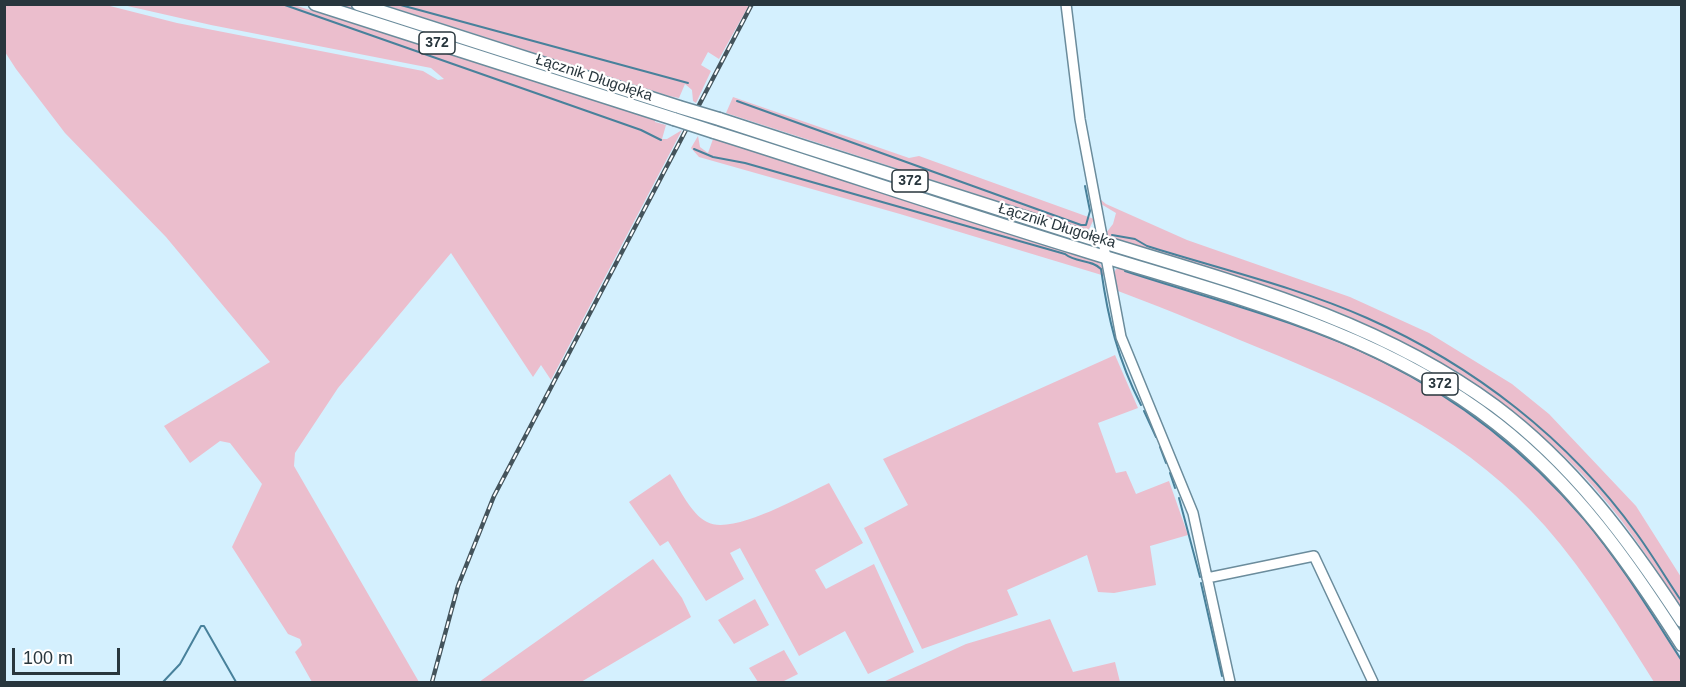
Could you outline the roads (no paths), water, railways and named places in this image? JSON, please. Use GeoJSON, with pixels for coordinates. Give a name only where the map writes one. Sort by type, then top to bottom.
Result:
{"type":"FeatureCollection","features":[{"type":"Feature","properties":{"kind":"main road","name":"Łącznik Długołęka"},"geometry":{"type":"LineString","coordinates":[[315,4],[677,113],[719,119],[1225,279],[1349,323],[1399,346],[1467,386],[1524,429],[1582,485],[1621,531],[1682,621]]}},
{"type":"Feature","properties":{"kind":"main road","name":"Łącznik Długołęka"},"geometry":{"type":"LineString","coordinates":[[358,4],[677,113],[714,132],[1342,334],[1395,359],[1460,397],[1526,448],[1572,493],[1623,555],[1682,645]]}},
{"type":"Feature","properties":{"kind":"street"},"geometry":{"type":"LineString","coordinates":[[1066,4],[1080,119],[1102,241],[1127,356],[1193,513],[1230,682]]}},
{"type":"Feature","properties":{"kind":"street"},"geometry":{"type":"LineString","coordinates":[[1207,578],[1314,556],[1373,682]]}},
{"type":"Feature","properties":{"kind":"waterway"},"geometry":{"type":"LineString","coordinates":[[282,4],[641,130],[661,140]]}},
{"type":"Feature","properties":{"kind":"waterway"},"geometry":{"type":"LineString","coordinates":[[397,4],[688,83]]}},
{"type":"Feature","properties":{"kind":"waterway"},"geometry":{"type":"LineString","coordinates":[[737,101],[1081,225],[1086,225],[1090,211],[1085,186]]}},
{"type":"Feature","properties":{"kind":"waterway"},"geometry":{"type":"LineString","coordinates":[[694,149],[713,157],[745,163],[1065,254],[1097,266],[1101,269],[1107,305],[1120,355],[1141,405]]}},
{"type":"Feature","properties":{"kind":"waterway"},"geometry":{"type":"LineString","coordinates":[[1112,235],[1135,239],[1147,246],[1258,279],[1340,307],[1406,337],[1444,358],[1516,408],[1550,436],[1581,467],[1637,534],[1682,602]]}},
{"type":"Feature","properties":{"kind":"waterway"},"geometry":{"type":"LineString","coordinates":[[1125,271],[1320,334],[1382,361],[1465,411],[1516,450],[1584,519],[1623,571],[1682,661]]}},
{"type":"Feature","properties":{"kind":"waterway"},"geometry":{"type":"LineString","coordinates":[[1144,411],[1156,437]]}},
{"type":"Feature","properties":{"kind":"waterway"},"geometry":{"type":"LineString","coordinates":[[1160,447],[1166,463]]}},
{"type":"Feature","properties":{"kind":"waterway"},"geometry":{"type":"LineString","coordinates":[[1170,473],[1175,488]]}},
{"type":"Feature","properties":{"kind":"waterway"},"geometry":{"type":"LineString","coordinates":[[1179,498],[1200,577]]}},
{"type":"Feature","properties":{"kind":"waterway"},"geometry":{"type":"LineString","coordinates":[[1201,583],[1222,676]]}},
{"type":"Feature","properties":{"kind":"waterway"},"geometry":{"type":"LineString","coordinates":[[163,682],[180,664],[201,626],[204,626],[236,682]]}},
{"type":"Feature","properties":{"kind":"railway"},"geometry":{"type":"LineString","coordinates":[[432,682],[458,586],[494,496],[752,4]]}}]}
